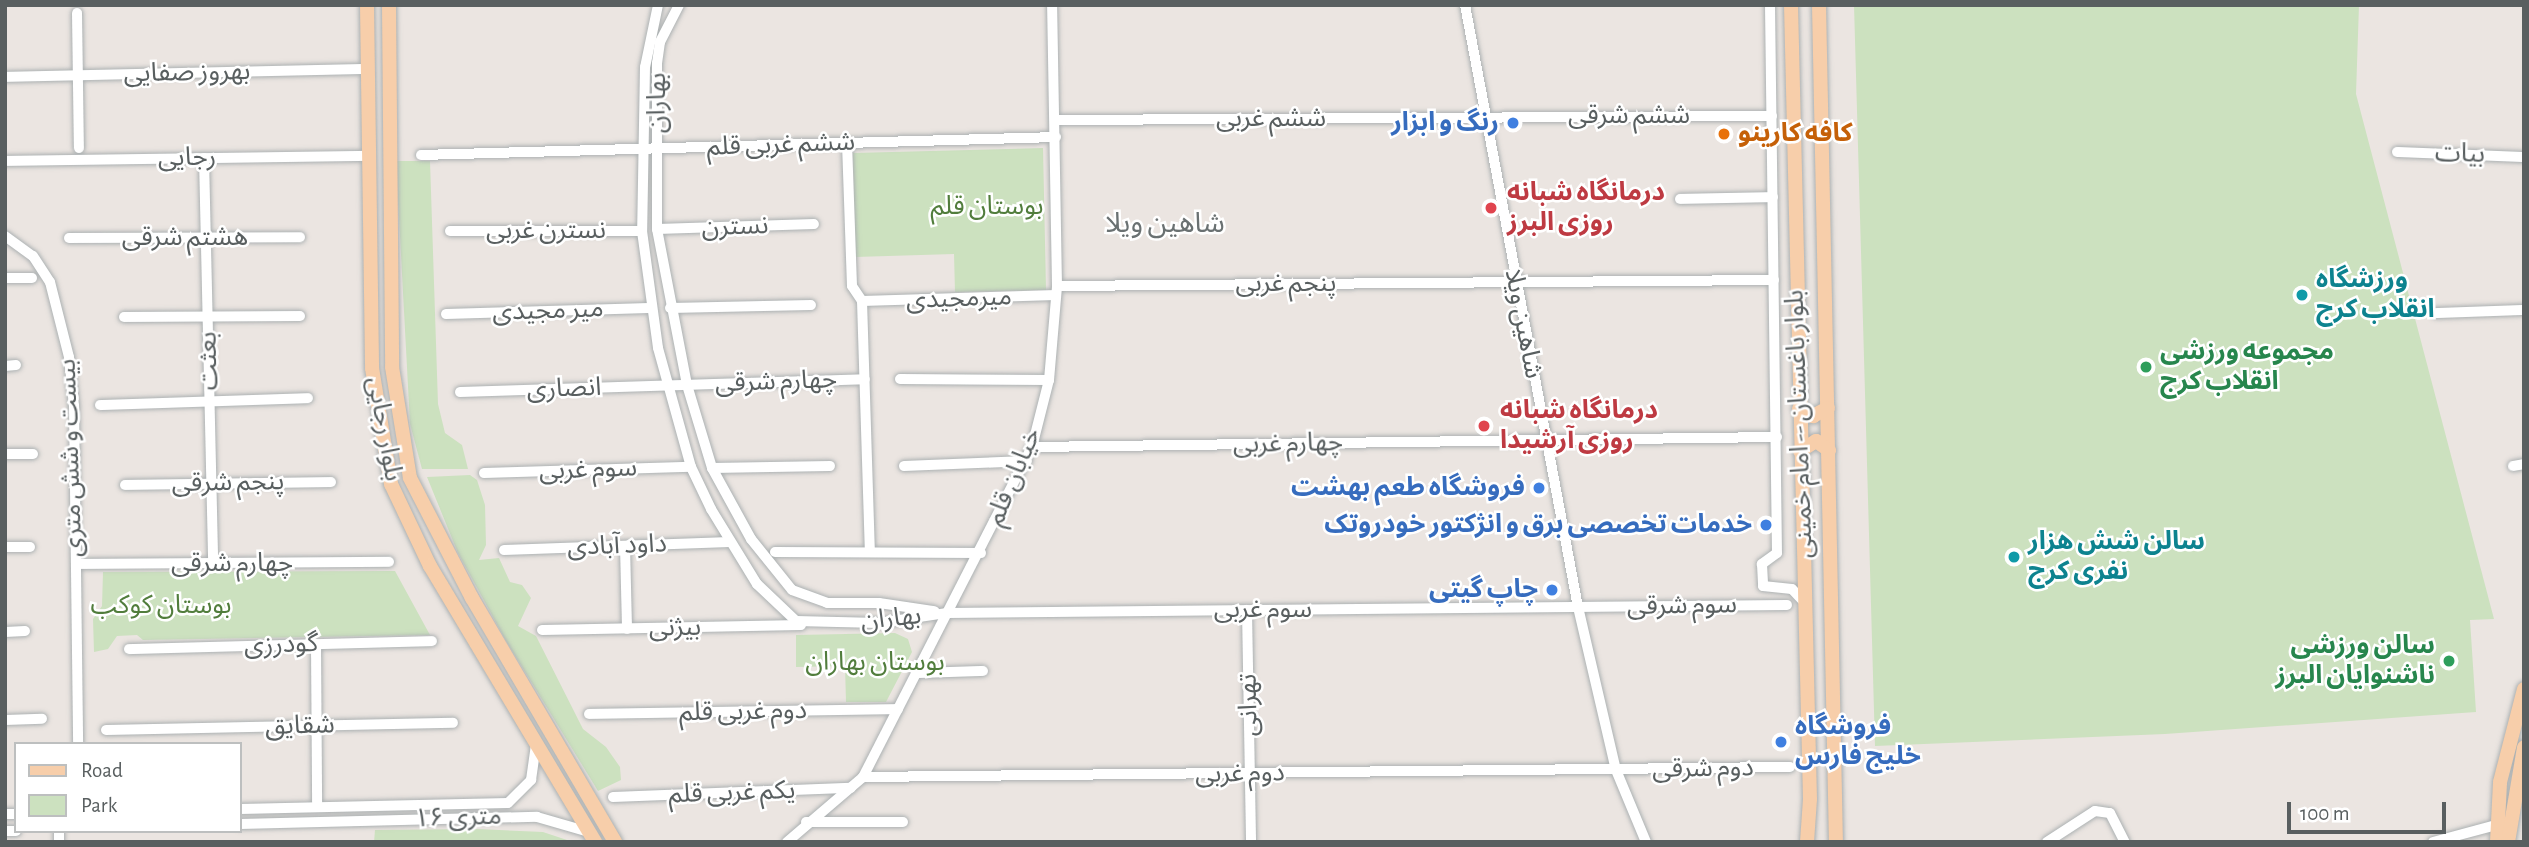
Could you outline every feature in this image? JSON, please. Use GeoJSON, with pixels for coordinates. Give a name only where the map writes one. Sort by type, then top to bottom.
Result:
{"type":"FeatureCollection","features":[{"type":"Feature","properties":{"kind":"main road","name":"بلوار رجایی"},"geometry":{"type":"LineString","coordinates":[[367,5],[372,369],[391,484],[436,577],[592,837]]}},
{"type":"Feature","properties":{"kind":"main road","name":"بلوار رجایی"},"geometry":{"type":"LineString","coordinates":[[389,5],[392,367],[410,478],[472,598],[615,842]]}},
{"type":"Feature","properties":{"kind":"main road","name":"بلوار باغستان -- امام خمینی"},"geometry":{"type":"LineString","coordinates":[[1791,5],[1796,319],[1805,603],[1807,842]]}},
{"type":"Feature","properties":{"kind":"main road","name":"بلوار باغستان -- امام خمینی"},"geometry":{"type":"LineString","coordinates":[[1819,5],[1836,842]]}},
{"type":"Feature","properties":{"kind":"main road"},"geometry":{"type":"LineString","coordinates":[[1799,409],[1813,416],[1828,408]]}},
{"type":"Feature","properties":{"kind":"main road"},"geometry":{"type":"LineString","coordinates":[[1800,451],[1816,441],[1829,450]]}},
{"type":"Feature","properties":{"kind":"main road"},"geometry":{"type":"LineString","coordinates":[[391,484],[410,478]]}},
{"type":"Feature","properties":{"kind":"main road"},"geometry":{"type":"LineString","coordinates":[[2497,842],[2510,821],[2507,746],[2524,689]]}},
{"type":"Feature","properties":{"kind":"main road"},"geometry":{"type":"LineString","coordinates":[[2508,842],[2524,747]]}},
{"type":"Feature","properties":{"kind":"street","name":"بهاران"},"geometry":{"type":"LineString","coordinates":[[658,5],[648,40],[642,149],[642,231],[649,307],[691,467],[730,542],[768,598],[788,616],[809,625],[879,623],[947,613]]}},
{"type":"Feature","properties":{"kind":"street","name":"بهاران"},"geometry":{"type":"LineString","coordinates":[[679,5],[660,42],[657,63],[657,229],[670,308],[687,385],[712,468],[751,539],[792,590],[827,603],[879,603],[947,613]]}},
{"type":"Feature","properties":{"kind":"street","name":"خیابان قلم"},"geometry":{"type":"LineString","coordinates":[[788,842],[806,822],[863,777],[1027,461],[1049,380],[1057,290],[1052,5]]}},
{"type":"Feature","properties":{"kind":"street","name":"شاهین ویلا"},"geometry":{"type":"LineString","coordinates":[[1465,5],[1578,607],[1616,770],[1646,842]]}},
{"type":"Feature","properties":{"kind":"street"},"geometry":{"type":"LineString","coordinates":[[1770,5],[1777,553],[1762,565],[1763,586],[1792,589],[1805,603]]}},
{"type":"Feature","properties":{"kind":"street"},"geometry":{"type":"LineString","coordinates":[[78,13],[79,148]]}},
{"type":"Feature","properties":{"kind":"street","name":"بهروز صفایی"},"geometry":{"type":"LineString","coordinates":[[5,77],[369,69]]}},
{"type":"Feature","properties":{"kind":"street","name":"ششم شرقی"},"geometry":{"type":"LineString","coordinates":[[1486,117],[1772,116]]}},
{"type":"Feature","properties":{"kind":"street","name":"ششم غربی"},"geometry":{"type":"LineString","coordinates":[[1055,120],[1486,117]]}},
{"type":"Feature","properties":{"kind":"street","name":"ششم غربی قلم"},"geometry":{"type":"LineString","coordinates":[[421,155],[1056,137]]}},
{"type":"Feature","properties":{"kind":"street"},"geometry":{"type":"LineString","coordinates":[[847,143],[852,286],[862,302],[870,551]]}},
{"type":"Feature","properties":{"kind":"street","name":"بیات"},"geometry":{"type":"LineString","coordinates":[[2397,152],[2524,157]]}},
{"type":"Feature","properties":{"kind":"street","name":"رجایی"},"geometry":{"type":"LineString","coordinates":[[5,161],[370,156]]}},
{"type":"Feature","properties":{"kind":"street","name":"بعثت"},"geometry":{"type":"LineString","coordinates":[[204,158],[213,565]]}},
{"type":"Feature","properties":{"kind":"street"},"geometry":{"type":"LineString","coordinates":[[1680,199],[1773,197]]}},
{"type":"Feature","properties":{"kind":"street","name":"نسترن"},"geometry":{"type":"LineString","coordinates":[[657,229],[814,224]]}},
{"type":"Feature","properties":{"kind":"street","name":"نسترن غربی"},"geometry":{"type":"LineString","coordinates":[[450,230],[642,231]]}},
{"type":"Feature","properties":{"kind":"street","name":"بیست و شش متری"},"geometry":{"type":"LineString","coordinates":[[5,236],[33,256],[50,282],[61,313],[74,406],[78,742]]}},
{"type":"Feature","properties":{"kind":"street","name":"هشتم شرقی"},"geometry":{"type":"LineString","coordinates":[[69,238],[300,237]]}},
{"type":"Feature","properties":{"kind":"street"},"geometry":{"type":"LineString","coordinates":[[5,278],[32,278]]}},
{"type":"Feature","properties":{"kind":"street","name":"پنجم غربی"},"geometry":{"type":"LineString","coordinates":[[1057,290],[1774,279]]}},
{"type":"Feature","properties":{"kind":"street","name":"میرمجیدی"},"geometry":{"type":"LineString","coordinates":[[862,302],[1057,290]]}},
{"type":"Feature","properties":{"kind":"street"},"geometry":{"type":"LineString","coordinates":[[670,308],[811,305]]}},
{"type":"Feature","properties":{"kind":"street","name":"میر مجیدی"},"geometry":{"type":"LineString","coordinates":[[446,314],[649,307]]}},
{"type":"Feature","properties":{"kind":"street"},"geometry":{"type":"LineString","coordinates":[[2436,313],[2524,310]]}},
{"type":"Feature","properties":{"kind":"street"},"geometry":{"type":"LineString","coordinates":[[124,317],[300,316]]}},
{"type":"Feature","properties":{"kind":"street"},"geometry":{"type":"LineString","coordinates":[[1775,319],[1796,319]]}},
{"type":"Feature","properties":{"kind":"street","name":"چهارم شرقی"},"geometry":{"type":"LineString","coordinates":[[668,385],[865,379]]}},
{"type":"Feature","properties":{"kind":"street"},"geometry":{"type":"LineString","coordinates":[[900,379],[1049,380]]}},
{"type":"Feature","properties":{"kind":"street","name":"انصاری"},"geometry":{"type":"LineString","coordinates":[[460,393],[668,385]]}},
{"type":"Feature","properties":{"kind":"street"},"geometry":{"type":"LineString","coordinates":[[100,405],[308,398]]}},
{"type":"Feature","properties":{"kind":"street"},"geometry":{"type":"LineString","coordinates":[[1545,441],[1777,437]]}},
{"type":"Feature","properties":{"kind":"street","name":"چهارم غربی"},"geometry":{"type":"LineString","coordinates":[[1031,447],[1545,441]]}},
{"type":"Feature","properties":{"kind":"street"},"geometry":{"type":"LineString","coordinates":[[5,454],[33,454]]}},
{"type":"Feature","properties":{"kind":"street"},"geometry":{"type":"LineString","coordinates":[[904,466],[1027,461]]}},
{"type":"Feature","properties":{"kind":"street"},"geometry":{"type":"LineString","coordinates":[[712,468],[830,466]]}},
{"type":"Feature","properties":{"kind":"street","name":"سوم غربی"},"geometry":{"type":"LineString","coordinates":[[484,473],[691,467]]}},
{"type":"Feature","properties":{"kind":"street","name":"پنجم شرقی"},"geometry":{"type":"LineString","coordinates":[[125,485],[331,482]]}},
{"type":"Feature","properties":{"kind":"street","name":"داود آبادی"},"geometry":{"type":"LineString","coordinates":[[504,550],[730,542]]}},
{"type":"Feature","properties":{"kind":"street"},"geometry":{"type":"LineString","coordinates":[[625,546],[627,629]]}},
{"type":"Feature","properties":{"kind":"street"},"geometry":{"type":"LineString","coordinates":[[5,547],[30,547]]}},
{"type":"Feature","properties":{"kind":"street"},"geometry":{"type":"LineString","coordinates":[[775,552],[981,553]]}},
{"type":"Feature","properties":{"kind":"street","name":"چهارم شرقی"},"geometry":{"type":"LineString","coordinates":[[76,564],[389,562]]}},
{"type":"Feature","properties":{"kind":"street"},"geometry":{"type":"LineString","coordinates":[[879,603],[888,612],[879,623]]}},
{"type":"Feature","properties":{"kind":"street","name":"سوم شرقی"},"geometry":{"type":"LineString","coordinates":[[1578,607],[1787,605]]}},
{"type":"Feature","properties":{"kind":"street","name":"سوم غربی"},"geometry":{"type":"LineString","coordinates":[[947,613],[1578,607]]}},
{"type":"Feature","properties":{"kind":"street","name":"تهرانی"},"geometry":{"type":"LineString","coordinates":[[1247,610],[1251,842]]}},
{"type":"Feature","properties":{"kind":"street","name":"بیژنی"},"geometry":{"type":"LineString","coordinates":[[542,630],[809,625]]}},
{"type":"Feature","properties":{"kind":"street"},"geometry":{"type":"LineString","coordinates":[[5,632],[25,631]]}},
{"type":"Feature","properties":{"kind":"street","name":"گودرزی"},"geometry":{"type":"LineString","coordinates":[[129,649],[432,641]]}},
{"type":"Feature","properties":{"kind":"street"},"geometry":{"type":"LineString","coordinates":[[316,644],[317,807]]}},
{"type":"Feature","properties":{"kind":"street"},"geometry":{"type":"LineString","coordinates":[[916,673],[983,671]]}},
{"type":"Feature","properties":{"kind":"street","name":"دوم غربی قلم"},"geometry":{"type":"LineString","coordinates":[[589,714],[898,709]]}},
{"type":"Feature","properties":{"kind":"street"},"geometry":{"type":"LineString","coordinates":[[5,720],[41,719]]}},
{"type":"Feature","properties":{"kind":"street","name":"شقایق"},"geometry":{"type":"LineString","coordinates":[[106,730],[453,723]]}},
{"type":"Feature","properties":{"kind":"street","name":"۱۶ متری"},"geometry":{"type":"LineString","coordinates":[[242,809],[508,803],[531,780],[536,743]]}},
{"type":"Feature","properties":{"kind":"street","name":"دوم شرقی"},"geometry":{"type":"LineString","coordinates":[[1616,770],[1790,768]]}},
{"type":"Feature","properties":{"kind":"street","name":"دوم غربی"},"geometry":{"type":"LineString","coordinates":[[863,777],[1616,770]]}},
{"type":"Feature","properties":{"kind":"street","name":"یکم غربی قلم"},"geometry":{"type":"LineString","coordinates":[[613,797],[852,788]]}},
{"type":"Feature","properties":{"kind":"street"},"geometry":{"type":"LineString","coordinates":[[2048,842],[2095,811],[2110,813],[2125,842]]}},
{"type":"Feature","properties":{"kind":"street","name":"۱۶ متری"},"geometry":{"type":"LineString","coordinates":[[242,824],[537,817],[592,837]]}},
{"type":"Feature","properties":{"kind":"street"},"geometry":{"type":"LineString","coordinates":[[2433,842],[2510,821]]}},
{"type":"Feature","properties":{"kind":"street"},"geometry":{"type":"LineString","coordinates":[[806,822],[903,822]]}},
{"type":"Feature","properties":{"kind":"green space","name":"مجموعه ورزشی انقلاب کرج"},"geometry":{"type":"Polygon","coordinates":[[[1854,5],[2359,5],[2356,94],[2494,619],[2470,620],[2476,712],[2165,734],[1875,746],[1854,5]]]}},
{"type":"Feature","properties":{"kind":"green space","name":"بوستان قلم"},"geometry":{"type":"Polygon","coordinates":[[[1043,148],[1046,290],[955,292],[954,254],[855,257],[853,153],[1043,148]]]}},
{"type":"Feature","properties":{"kind":"green space"},"geometry":{"type":"Polygon","coordinates":[[[396,161],[430,161],[438,404],[445,433],[462,445],[468,469],[422,469],[410,424],[396,161]]]}},
{"type":"Feature","properties":{"kind":"green space"},"geometry":{"type":"Polygon","coordinates":[[[470,475],[477,480],[485,505],[486,545],[479,560],[499,558],[510,582],[522,585],[531,598],[518,626],[536,636],[583,729],[606,747],[620,767],[621,780],[598,791],[505,639],[458,553],[427,477],[470,475]]]}},
{"type":"Feature","properties":{"kind":"green space","name":"بوستان کوکب"},"geometry":{"type":"Polygon","coordinates":[[[395,571],[430,635],[143,640],[137,635],[117,636],[108,649],[94,652],[93,619],[102,606],[103,572],[395,571]]]}},
{"type":"Feature","properties":{"kind":"green space","name":"بوستان بهاران"},"geometry":{"type":"Polygon","coordinates":[[[895,633],[908,639],[912,652],[886,702],[846,702],[845,666],[796,667],[796,635],[895,633]]]}},
{"type":"Feature","properties":{"kind":"green space"},"geometry":{"type":"Polygon","coordinates":[[[477,829],[543,832],[573,842],[374,842],[375,830],[477,829]]]}},
{"type":"Feature","properties":{"kind":"place","name":"رنگ و ابزار"},"geometry":{"type":"Point","coordinates":[1513,123]}},
{"type":"Feature","properties":{"kind":"place","name":"کافه کارینو"},"geometry":{"type":"Point","coordinates":[1724,134]}},
{"type":"Feature","properties":{"kind":"place","name":"درمانگاه شبانه روزی البرز"},"geometry":{"type":"Point","coordinates":[1491,208]}},
{"type":"Feature","properties":{"kind":"place","name":"ورزشگاه انقلاب کرج"},"geometry":{"type":"Point","coordinates":[2302,295]}},
{"type":"Feature","properties":{"kind":"place","name":"مجموعه ورزشی انقلاب کرج"},"geometry":{"type":"Point","coordinates":[2146,367]}},
{"type":"Feature","properties":{"kind":"place","name":"درمانگاه شبانه روزی آرشیدا"},"geometry":{"type":"Point","coordinates":[1484,426]}},
{"type":"Feature","properties":{"kind":"place","name":"فروشگاه طعم بهشت"},"geometry":{"type":"Point","coordinates":[1539,488]}},
{"type":"Feature","properties":{"kind":"place","name":"خدمات تخصصی برق و انژکتور خودروتک"},"geometry":{"type":"Point","coordinates":[1766,525]}},
{"type":"Feature","properties":{"kind":"place","name":"سالن شش هزار نفری کرج"},"geometry":{"type":"Point","coordinates":[2014,557]}},
{"type":"Feature","properties":{"kind":"place","name":"چاپ گیتی"},"geometry":{"type":"Point","coordinates":[1552,590]}},
{"type":"Feature","properties":{"kind":"place","name":"سالن ورزشی ناشنوایان البرز"},"geometry":{"type":"Point","coordinates":[2449,661]}},
{"type":"Feature","properties":{"kind":"place","name":"فروشگاه خلیج فارس"},"geometry":{"type":"Point","coordinates":[1781,742]}},
{"type":"Feature","properties":{"kind":"district","name":"شاهین ویلا"},"geometry":{"type":"Point","coordinates":[1165,224]}}]}
